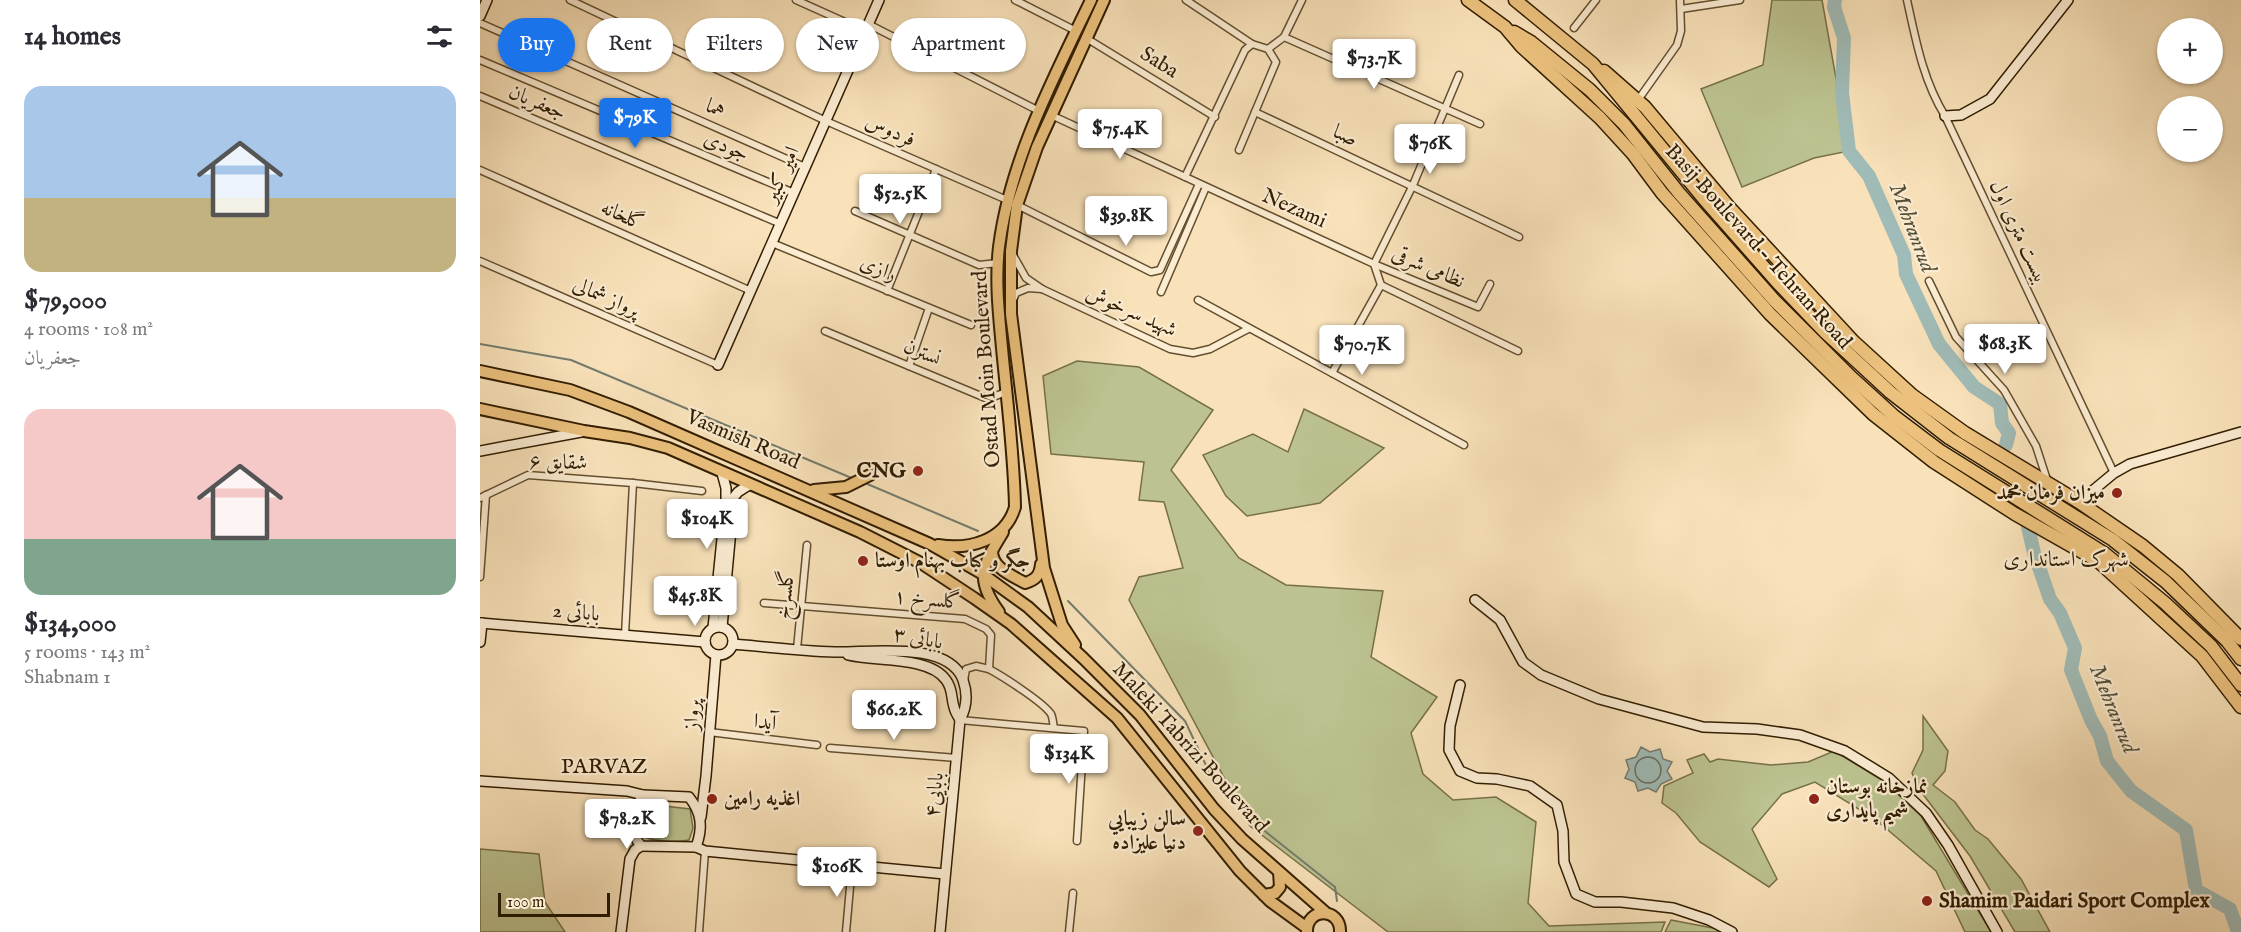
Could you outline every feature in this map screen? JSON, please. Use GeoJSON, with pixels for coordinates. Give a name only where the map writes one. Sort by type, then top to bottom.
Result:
{"type":"FeatureCollection","features":[{"type":"Feature","properties":{"kind":"highway"},"geometry":{"type":"LineString","coordinates":[[1468,0],[1505,27],[1521,46],[1600,118],[1662,193],[1770,314],[1873,414],[1934,462],[2015,514],[2101,557],[2165,603],[2211,646],[2241,685]]}},
{"type":"Feature","properties":{"kind":"highway","name":"Basij Boulevard - Tehran Road"},"geometry":{"type":"LineString","coordinates":[[1515,0],[1593,64],[1704,199],[1778,283],[1825,332],[1890,392],[1949,438],[2113,540],[2235,638],[2241,659]]}},
{"type":"Feature","properties":{"kind":"highway"},"geometry":{"type":"LineString","coordinates":[[1593,64],[1612,76],[1638,100],[1729,207],[1854,342],[1921,401],[1965,433],[2049,483],[2144,546],[2169,568],[2235,638]]}},
{"type":"Feature","properties":{"kind":"highway"},"geometry":{"type":"LineString","coordinates":[[2101,557],[2202,656],[2241,707]]}},
{"type":"Feature","properties":{"kind":"main road"},"geometry":{"type":"LineString","coordinates":[[1076,31],[1086,0]]}},
{"type":"Feature","properties":{"kind":"main road"},"geometry":{"type":"LineString","coordinates":[[1076,31],[1090,0]]}},
{"type":"Feature","properties":{"kind":"main road"},"geometry":{"type":"LineString","coordinates":[[1086,38],[1104,0]]}},
{"type":"Feature","properties":{"kind":"main road"},"geometry":{"type":"LineString","coordinates":[[1086,38],[1110,0]]}},
{"type":"Feature","properties":{"kind":"main road","name":"Ostad Moin Boulevard"},"geometry":{"type":"LineString","coordinates":[[1076,31],[1039,111],[1015,172],[1012,203],[1011,304],[1047,578],[1062,625],[1083,658]]}},
{"type":"Feature","properties":{"kind":"main road","name":"Ostad Moin Boulevard"},"geometry":{"type":"LineString","coordinates":[[1013,516],[1016,507],[1015,481],[997,294],[999,249],[1012,203],[1086,38]]}},
{"type":"Feature","properties":{"kind":"main road","name":"Vasmish Road"},"geometry":{"type":"LineString","coordinates":[[480,371],[570,390],[629,412],[930,544],[981,573]]}},
{"type":"Feature","properties":{"kind":"main road","name":"Vasmish Road"},"geometry":{"type":"LineString","coordinates":[[480,409],[584,431],[630,438],[668,448],[860,532],[921,563],[1008,623]]}},
{"type":"Feature","properties":{"kind":"main road"},"geometry":{"type":"LineString","coordinates":[[801,487],[815,490],[835,489],[846,487],[870,475]]}},
{"type":"Feature","properties":{"kind":"main road"},"geometry":{"type":"LineString","coordinates":[[930,544],[953,547],[981,543],[996,534],[1013,516]]}},
{"type":"Feature","properties":{"kind":"main road"},"geometry":{"type":"LineString","coordinates":[[1008,623],[992,602],[983,582],[985,564],[1013,516]]}},
{"type":"Feature","properties":{"kind":"main road"},"geometry":{"type":"LineString","coordinates":[[992,550],[992,559],[996,565],[1025,583],[1034,580],[1040,573],[1043,556]]}},
{"type":"Feature","properties":{"kind":"main road","name":"Maleki Tabrizi Boulevard"},"geometry":{"type":"LineString","coordinates":[[981,573],[1028,607],[1083,658],[1140,715],[1214,809],[1242,839],[1325,912],[1335,916],[1343,930]]}},
{"type":"Feature","properties":{"kind":"main road","name":"Maleki Tabrizi Boulevard"},"geometry":{"type":"LineString","coordinates":[[1008,623],[1117,718],[1240,871],[1264,895],[1307,930]]}},
{"type":"Feature","properties":{"kind":"main road"},"geometry":{"type":"LineString","coordinates":[[1264,895],[1275,893],[1281,887],[1279,872]]}},
{"type":"Feature","properties":{"kind":"main road"},"geometry":{"type":"LineString","coordinates":[[1307,930],[1311,918],[1325,912]]}},
{"type":"Feature","properties":{"kind":"street"},"geometry":{"type":"LineString","coordinates":[[480,16],[487,0]]}},
{"type":"Feature","properties":{"kind":"street","name":"فردوس"},"geometry":{"type":"LineString","coordinates":[[570,0],[826,121],[1012,203],[1151,272],[1160,270],[1199,184]]}},
{"type":"Feature","properties":{"kind":"street"},"geometry":{"type":"LineString","coordinates":[[796,0],[843,18]]}},
{"type":"Feature","properties":{"kind":"street","name":"امیر کبیر"},"geometry":{"type":"LineString","coordinates":[[871,18],[879,0]]}},
{"type":"Feature","properties":{"kind":"street"},"geometry":{"type":"LineString","coordinates":[[1015,0],[1076,31]]}},
{"type":"Feature","properties":{"kind":"street"},"geometry":{"type":"LineString","coordinates":[[1186,0],[1252,44],[1268,49],[1276,62],[1239,150]]}},
{"type":"Feature","properties":{"kind":"street"},"geometry":{"type":"LineString","coordinates":[[1268,49],[1284,37],[1302,0]]}},
{"type":"Feature","properties":{"kind":"street"},"geometry":{"type":"LineString","coordinates":[[1574,28],[1596,0]]}},
{"type":"Feature","properties":{"kind":"street"},"geometry":{"type":"LineString","coordinates":[[1638,100],[1677,45],[1681,31],[1680,0]]}},
{"type":"Feature","properties":{"kind":"street"},"geometry":{"type":"LineString","coordinates":[[1681,9],[1740,0]]}},
{"type":"Feature","properties":{"kind":"street","name":"بیست متری اول"},"geometry":{"type":"LineString","coordinates":[[1906,0],[1917,53],[1936,101],[2114,473]]}},
{"type":"Feature","properties":{"kind":"street"},"geometry":{"type":"LineString","coordinates":[[1945,116],[1960,115],[1990,99],[2068,0]]}},
{"type":"Feature","properties":{"kind":"street","name":"هما"},"geometry":{"type":"LineString","coordinates":[[480,23],[805,167]]}},
{"type":"Feature","properties":{"kind":"street"},"geometry":{"type":"LineString","coordinates":[[879,33],[1039,111]]}},
{"type":"Feature","properties":{"kind":"street"},"geometry":{"type":"LineString","coordinates":[[1284,37],[1479,124]]}},
{"type":"Feature","properties":{"kind":"street","name":"Saba"},"geometry":{"type":"LineString","coordinates":[[1086,38],[1215,117]]}},
{"type":"Feature","properties":{"kind":"street"},"geometry":{"type":"LineString","coordinates":[[1185,177],[1245,50],[1252,44]]}},
{"type":"Feature","properties":{"kind":"street","name":"جودی"},"geometry":{"type":"LineString","coordinates":[[480,60],[794,193]]}},
{"type":"Feature","properties":{"kind":"street","name":"امیر کبیر"},"geometry":{"type":"LineString","coordinates":[[718,365],[847,72]]}},
{"type":"Feature","properties":{"kind":"street"},"geometry":{"type":"LineString","coordinates":[[1459,75],[1413,185],[1374,264],[1382,285],[1518,351]]}},
{"type":"Feature","properties":{"kind":"street","name":"جعفریان"},"geometry":{"type":"LineString","coordinates":[[480,96],[781,224]]}},
{"type":"Feature","properties":{"kind":"street","name":"صبا"},"geometry":{"type":"LineString","coordinates":[[1255,112],[1519,237]]}},
{"type":"Feature","properties":{"kind":"street"},"geometry":{"type":"LineString","coordinates":[[1051,115],[1199,184]]}},
{"type":"Feature","properties":{"kind":"street"},"geometry":{"type":"LineString","coordinates":[[887,291],[936,169]]}},
{"type":"Feature","properties":{"kind":"street","name":"گلخانه"},"geometry":{"type":"LineString","coordinates":[[480,170],[751,291]]}},
{"type":"Feature","properties":{"kind":"street","name":"Nezami"},"geometry":{"type":"LineString","coordinates":[[1199,184],[1374,264]]}},
{"type":"Feature","properties":{"kind":"street"},"geometry":{"type":"LineString","coordinates":[[1161,292],[1206,187]]}},
{"type":"Feature","properties":{"kind":"street"},"geometry":{"type":"LineString","coordinates":[[855,211],[979,265],[998,263]]}},
{"type":"Feature","properties":{"kind":"street","name":"رازی"},"geometry":{"type":"LineString","coordinates":[[772,243],[971,325]]}},
{"type":"Feature","properties":{"kind":"street","name":"شهید سرخوش"},"geometry":{"type":"LineString","coordinates":[[1011,251],[1026,278],[1042,289],[1170,349],[1193,353],[1210,350],[1248,329]]}},
{"type":"Feature","properties":{"kind":"street","name":"پرواز شمالی"},"geometry":{"type":"LineString","coordinates":[[480,261],[718,365]]}},
{"type":"Feature","properties":{"kind":"street","name":"نظامی شرقی"},"geometry":{"type":"LineString","coordinates":[[1374,264],[1478,307],[1490,284]]}},
{"type":"Feature","properties":{"kind":"street"},"geometry":{"type":"LineString","coordinates":[[1929,281],[1956,337],[2004,390],[2036,446],[2049,483]]}},
{"type":"Feature","properties":{"kind":"street"},"geometry":{"type":"LineString","coordinates":[[1332,373],[1382,285]]}},
{"type":"Feature","properties":{"kind":"street"},"geometry":{"type":"LineString","coordinates":[[1011,304],[1016,292],[1028,288],[1042,289]]}},
{"type":"Feature","properties":{"kind":"street"},"geometry":{"type":"LineString","coordinates":[[1198,300],[1464,445]]}},
{"type":"Feature","properties":{"kind":"street"},"geometry":{"type":"LineString","coordinates":[[909,366],[929,308]]}},
{"type":"Feature","properties":{"kind":"street","name":"نسترن"},"geometry":{"type":"LineString","coordinates":[[825,331],[988,399],[1006,392]]}},
{"type":"Feature","properties":{"kind":"street"},"geometry":{"type":"LineString","coordinates":[[480,451],[584,431]]}},
{"type":"Feature","properties":{"kind":"street"},"geometry":{"type":"LineString","coordinates":[[2079,502],[2114,473],[2130,464],[2241,432]]}},
{"type":"Feature","properties":{"kind":"street"},"geometry":{"type":"LineString","coordinates":[[718,628],[726,498],[722,472]]}},
{"type":"Feature","properties":{"kind":"street","name":"شقایق ۶"},"geometry":{"type":"LineString","coordinates":[[483,496],[528,475],[702,491]]}},
{"type":"Feature","properties":{"kind":"street"},"geometry":{"type":"LineString","coordinates":[[625,635],[633,483]]}},
{"type":"Feature","properties":{"kind":"street"},"geometry":{"type":"LineString","coordinates":[[718,628],[734,497],[749,485]]}},
{"type":"Feature","properties":{"kind":"street"},"geometry":{"type":"LineString","coordinates":[[480,577],[483,496]]}},
{"type":"Feature","properties":{"kind":"street","name":"گلسرخ"},"geometry":{"type":"LineString","coordinates":[[798,649],[807,544]]}},
{"type":"Feature","properties":{"kind":"street"},"geometry":{"type":"LineString","coordinates":[[1475,600],[1500,620],[1523,662],[1541,675],[1599,699],[1676,718],[1703,728],[1757,729],[1800,735],[1845,751],[1889,778],[1931,821],[1948,845],[1997,932]]}},
{"type":"Feature","properties":{"kind":"street"},"geometry":{"type":"LineString","coordinates":[[764,603],[801,606]]}},
{"type":"Feature","properties":{"kind":"street","name":"گلسرخ ۱"},"geometry":{"type":"LineString","coordinates":[[801,606],[965,620],[986,629],[991,635],[989,669]]}},
{"type":"Feature","properties":{"kind":"street"},"geometry":{"type":"LineString","coordinates":[[480,642],[481,623]]}},
{"type":"Feature","properties":{"kind":"street","name":"بابائی 2"},"geometry":{"type":"LineString","coordinates":[[481,623],[705,642]]}},
{"type":"Feature","properties":{"kind":"street"},"geometry":{"type":"LineString","coordinates":[[718,628],[732,635],[733,644],[729,652],[716,655],[708,650],[705,642],[707,634],[718,628]]}},
{"type":"Feature","properties":{"kind":"street","name":"بابائی ۳"},"geometry":{"type":"LineString","coordinates":[[733,644],[836,652],[890,651],[939,657],[952,664],[961,674],[964,682]]}},
{"type":"Feature","properties":{"kind":"street","name":"بابائی ۳"},"geometry":{"type":"LineString","coordinates":[[836,652],[866,659],[909,662],[928,666],[939,672],[947,681],[952,692],[953,706],[960,720]]}},
{"type":"Feature","properties":{"kind":"street","name":"پرواز"},"geometry":{"type":"LineString","coordinates":[[700,820],[716,655]]}},
{"type":"Feature","properties":{"kind":"street"},"geometry":{"type":"LineString","coordinates":[[1054,728],[1052,715],[1000,675],[976,666],[966,669],[965,710],[960,720],[1084,731],[1077,841]]}},
{"type":"Feature","properties":{"kind":"street"},"geometry":{"type":"LineString","coordinates":[[1460,685],[1450,726],[1449,750],[1460,771],[1478,778],[1497,779],[1530,786],[1557,805],[1563,831],[1564,862],[1576,894],[1595,903],[1621,902],[1673,908],[1708,920],[1732,932]]}},
{"type":"Feature","properties":{"kind":"street","name":"بابایی۴"},"geometry":{"type":"LineString","coordinates":[[940,932],[960,720]]}},
{"type":"Feature","properties":{"kind":"street","name":"آیدا"},"geometry":{"type":"LineString","coordinates":[[709,732],[817,745]]}},
{"type":"Feature","properties":{"kind":"street"},"geometry":{"type":"LineString","coordinates":[[830,748],[957,758]]}},
{"type":"Feature","properties":{"kind":"street"},"geometry":{"type":"LineString","coordinates":[[480,781],[689,797],[699,791],[706,776]]}},
{"type":"Feature","properties":{"kind":"street"},"geometry":{"type":"LineString","coordinates":[[641,846],[636,840],[633,816],[643,795]]}},
{"type":"Feature","properties":{"kind":"street"},"geometry":{"type":"LineString","coordinates":[[689,797],[700,814],[700,836],[696,847]]}},
{"type":"Feature","properties":{"kind":"street"},"geometry":{"type":"LineString","coordinates":[[621,932],[630,859],[635,850],[641,846],[696,847],[705,851],[945,874]]}},
{"type":"Feature","properties":{"kind":"street"},"geometry":{"type":"LineString","coordinates":[[699,932],[705,851]]}},
{"type":"Feature","properties":{"kind":"street"},"geometry":{"type":"LineString","coordinates":[[846,932],[852,865]]}},
{"type":"Feature","properties":{"kind":"street"},"geometry":{"type":"LineString","coordinates":[[1069,932],[1072,893]]}},
{"type":"Feature","properties":{"kind":"green space"},"geometry":{"type":"Polygon","coordinates":[[[1772,0],[1822,0],[1849,151],[1814,158],[1742,187],[1701,89],[1763,65],[1772,0]]]}},
{"type":"Feature","properties":{"kind":"green space"},"geometry":{"type":"Polygon","coordinates":[[[1077,361],[1139,367],[1213,410],[1171,470],[1239,558],[1286,585],[1383,591],[1371,657],[1437,697],[1411,733],[1423,774],[1453,800],[1496,797],[1536,822],[1528,903],[1549,926],[1665,922],[1661,932],[1388,932],[1250,826],[1129,600],[1139,577],[1183,568],[1164,502],[1139,500],[1144,462],[1051,454],[1043,376],[1077,361]]]}},
{"type":"Feature","properties":{"kind":"green space"},"geometry":{"type":"Polygon","coordinates":[[[1304,409],[1384,448],[1320,503],[1247,516],[1226,496],[1203,455],[1253,434],[1288,452],[1304,409]]]}},
{"type":"Feature","properties":{"kind":"green space"},"geometry":{"type":"Polygon","coordinates":[[[1923,716],[1948,751],[1945,771],[1933,785],[1955,802],[1975,830],[1988,839],[2021,879],[2050,932],[2015,932],[1970,856],[1919,789],[1912,773],[1923,750],[1923,716]]]}},
{"type":"Feature","properties":{"kind":"green space"},"geometry":{"type":"Polygon","coordinates":[[[1834,751],[1885,782],[1921,816],[1991,932],[1965,932],[1936,871],[1875,819],[1815,782],[1782,794],[1752,829],[1777,879],[1769,887],[1700,842],[1676,813],[1662,803],[1664,786],[1693,773],[1687,760],[1704,754],[1710,762],[1718,759],[1771,765],[1808,762],[1834,751]]]}},
{"type":"Feature","properties":{"kind":"green space"},"geometry":{"type":"Polygon","coordinates":[[[655,805],[690,809],[693,828],[689,840],[657,840],[640,835],[637,826],[639,812],[655,805]]]}},
{"type":"Feature","properties":{"kind":"green space"},"geometry":{"type":"Polygon","coordinates":[[[480,849],[539,854],[545,902],[565,932],[480,932],[480,849]]]}},
{"type":"Feature","properties":{"kind":"green space"},"geometry":{"type":"Polygon","coordinates":[[[1671,920],[1718,929],[1723,932],[1665,932],[1671,920]]]}},
{"type":"Feature","properties":{"kind":"water"},"geometry":{"type":"Polygon","coordinates":[[[1641,747],[1650,752],[1660,749],[1663,759],[1672,762],[1667,771],[1672,779],[1661,784],[1656,792],[1648,788],[1638,791],[1635,782],[1625,778],[1629,769],[1626,760],[1636,757],[1641,747]]]}},
{"type":"Feature","properties":{"kind":"waterway","name":"Mehranrud"},"geometry":{"type":"LineString","coordinates":[[1835,0],[1834,7],[1844,38],[1842,93],[1849,151],[1869,176],[1904,255],[1906,274],[1939,344],[1974,387],[2000,404],[2002,423],[2009,433],[2006,445]]}},
{"type":"Feature","properties":{"kind":"waterway"},"geometry":{"type":"LineString","coordinates":[[480,344],[571,360],[854,479]]}},
{"type":"Feature","properties":{"kind":"waterway"},"geometry":{"type":"LineString","coordinates":[[865,483],[978,531]]}},
{"type":"Feature","properties":{"kind":"waterway","name":"Mehranrud"},"geometry":{"type":"LineString","coordinates":[[2028,527],[2034,553],[2050,599],[2060,613],[2075,648],[2071,670],[2091,720],[2100,736],[2107,761],[2131,791],[2186,830],[2196,890],[2230,909],[2238,932]]}},
{"type":"Feature","properties":{"kind":"waterway"},"geometry":{"type":"LineString","coordinates":[[1068,601],[1185,721],[1213,780],[1256,824],[1335,887],[1337,901]]}},
{"type":"Feature","properties":{"kind":"place","name":"CNG"},"geometry":{"type":"Point","coordinates":[918,471]}},
{"type":"Feature","properties":{"kind":"place","name":"میزان فرمان محمد"},"geometry":{"type":"Point","coordinates":[2117,493]}},
{"type":"Feature","properties":{"kind":"place","name":"جگر و کباب بهنام اوستا"},"geometry":{"type":"Point","coordinates":[863,561]}},
{"type":"Feature","properties":{"kind":"place","name":"اغذیه رامین"},"geometry":{"type":"Point","coordinates":[712,799]}},
{"type":"Feature","properties":{"kind":"place","name":"نمازخانه بوستان شمیم پایداری"},"geometry":{"type":"Point","coordinates":[1814,799]}},
{"type":"Feature","properties":{"kind":"place","name":"سالن زيبايي دنيا عليزاده"},"geometry":{"type":"Point","coordinates":[1198,831]}},
{"type":"Feature","properties":{"kind":"place","name":"Shamim Paidari Sport Complex"},"geometry":{"type":"Point","coordinates":[1927,901]}},
{"type":"Feature","properties":{"kind":"district","name":"شهرک استانداری"},"geometry":{"type":"Point","coordinates":[2066,560]}},
{"type":"Feature","properties":{"kind":"district","name":"PARVAZ"},"geometry":{"type":"Point","coordinates":[604,767]}}]}
